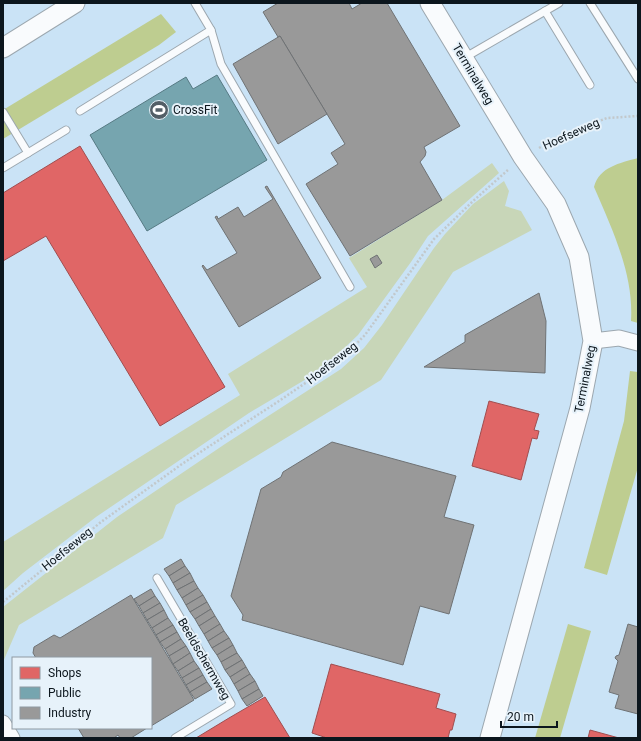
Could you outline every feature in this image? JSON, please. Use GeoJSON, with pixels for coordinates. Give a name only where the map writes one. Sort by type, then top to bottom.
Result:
{"type":"FeatureCollection","features":[{"type":"Feature","properties":{"kind":"street"},"geometry":{"type":"LineString","coordinates":[[3,48],[75,3]]}},
{"type":"Feature","properties":{"kind":"street","name":"Terminalweg"},"geometry":{"type":"LineString","coordinates":[[430,3],[523,156],[556,204],[579,257],[593,341],[580,408],[490,738]]}},
{"type":"Feature","properties":{"kind":"street"},"geometry":{"type":"LineString","coordinates":[[593,341],[619,338],[638,343]]}},
{"type":"Feature","properties":{"kind":"street"},"geometry":{"type":"LineString","coordinates":[[3,723],[12,738]]}},
{"type":"Feature","properties":{"kind":"lane"},"geometry":{"type":"LineString","coordinates":[[195,3],[211,30],[221,64],[350,287]]}},
{"type":"Feature","properties":{"kind":"lane"},"geometry":{"type":"LineString","coordinates":[[464,58],[559,3]]}},
{"type":"Feature","properties":{"kind":"lane"},"geometry":{"type":"LineString","coordinates":[[590,3],[638,79]]}},
{"type":"Feature","properties":{"kind":"lane"},"geometry":{"type":"LineString","coordinates":[[544,11],[590,85]]}},
{"type":"Feature","properties":{"kind":"lane"},"geometry":{"type":"LineString","coordinates":[[80,111],[211,30]]}},
{"type":"Feature","properties":{"kind":"lane"},"geometry":{"type":"LineString","coordinates":[[3,112],[28,153]]}},
{"type":"Feature","properties":{"kind":"lane"},"geometry":{"type":"LineString","coordinates":[[3,168],[66,130]]}},
{"type":"Feature","properties":{"kind":"lane","name":"Beeldschermweg"},"geometry":{"type":"LineString","coordinates":[[157,578],[231,704],[175,738]]}},
{"type":"Feature","properties":{"kind":"path","name":"Hoefseweg"},"geometry":{"type":"LineString","coordinates":[[3,602],[108,517],[182,464],[342,358],[365,335],[434,239],[523,156],[562,135],[607,118],[638,116]]}},
{"type":"Feature","properties":{"kind":"shaded area"},"geometry":{"type":"Polygon","coordinates":[[[3,3],[638,3],[638,738],[3,738],[3,3]]]}},
{"type":"Feature","properties":{"kind":"shaded area"},"geometry":{"type":"Polygon","coordinates":[[[161,14],[176,32],[159,45],[3,139],[3,110],[161,14]]]}},
{"type":"Feature","properties":{"kind":"shaded area"},"geometry":{"type":"Polygon","coordinates":[[[638,158],[638,323],[631,321],[631,303],[625,269],[614,235],[594,187],[600,175],[605,170],[617,164],[638,158]]]}},
{"type":"Feature","properties":{"kind":"shaded area"},"geometry":{"type":"Polygon","coordinates":[[[492,163],[499,173],[428,236],[358,335],[338,354],[308,378],[249,413],[96,517],[23,573],[3,591],[3,542],[240,395],[228,374],[367,287],[349,258],[442,200],[492,163]]]}},
{"type":"Feature","properties":{"kind":"shaded area"},"geometry":{"type":"Polygon","coordinates":[[[504,181],[509,191],[505,206],[521,211],[532,230],[453,272],[381,380],[176,505],[163,538],[19,625],[3,662],[3,607],[117,517],[225,444],[341,369],[364,348],[382,325],[445,234],[473,204],[504,181]]]}},
{"type":"Feature","properties":{"kind":"shaded area"},"geometry":{"type":"Polygon","coordinates":[[[630,371],[638,372],[638,467],[607,575],[584,568],[624,421],[630,371]]]}},
{"type":"Feature","properties":{"kind":"shaded area"},"geometry":{"type":"Polygon","coordinates":[[[568,624],[591,631],[560,738],[535,738],[568,624]]]}},
{"type":"Feature","properties":{"kind":"building: Shops"},"geometry":{"type":"Polygon","coordinates":[[[80,146],[225,387],[160,426],[46,236],[3,261],[3,193],[80,146]]]}},
{"type":"Feature","properties":{"kind":"building: Shops"},"geometry":{"type":"Polygon","coordinates":[[[489,401],[539,414],[534,430],[539,431],[537,439],[532,438],[521,480],[472,466],[489,401]]]}},
{"type":"Feature","properties":{"kind":"building: Shops"},"geometry":{"type":"Polygon","coordinates":[[[331,664],[440,694],[436,708],[456,714],[452,730],[450,730],[448,738],[327,738],[312,733],[331,664]]]}},
{"type":"Feature","properties":{"kind":"building: Shops"},"geometry":{"type":"Polygon","coordinates":[[[265,697],[290,738],[196,738],[229,718],[265,697]]]}},
{"type":"Feature","properties":{"kind":"building: Shops"},"geometry":{"type":"Polygon","coordinates":[[[590,730],[619,738],[588,738],[590,730]]]}},
{"type":"Feature","properties":{"kind":"building: Public"},"geometry":{"type":"Polygon","coordinates":[[[217,75],[267,160],[147,231],[90,135],[186,77],[193,89],[217,75]]]}},
{"type":"Feature","properties":{"kind":"building: Industry"},"geometry":{"type":"Polygon","coordinates":[[[278,3],[349,3],[352,9],[362,3],[387,3],[460,126],[424,147],[426,152],[425,156],[420,162],[442,200],[350,256],[306,184],[338,164],[331,153],[345,144],[280,36],[278,37],[263,12],[278,3]]]}},
{"type":"Feature","properties":{"kind":"building: Industry"},"geometry":{"type":"Polygon","coordinates":[[[280,36],[327,114],[278,144],[233,64],[280,36]]]}},
{"type":"Feature","properties":{"kind":"building: Industry"},"geometry":{"type":"Polygon","coordinates":[[[267,186],[321,278],[239,327],[202,266],[203,265],[207,270],[237,253],[215,217],[217,216],[218,219],[238,207],[244,217],[273,199],[265,187],[267,186]]]}},
{"type":"Feature","properties":{"kind":"building: Industry"},"geometry":{"type":"Polygon","coordinates":[[[377,255],[382,263],[375,268],[370,259],[377,255]]]}},
{"type":"Feature","properties":{"kind":"building: Industry"},"geometry":{"type":"Polygon","coordinates":[[[539,293],[546,321],[545,373],[424,367],[465,342],[465,335],[539,293]]]}},
{"type":"Feature","properties":{"kind":"building: Industry"},"geometry":{"type":"Polygon","coordinates":[[[332,442],[456,476],[444,517],[474,525],[449,614],[420,606],[403,665],[242,620],[243,615],[231,596],[261,489],[281,477],[283,472],[332,442]]]}},
{"type":"Feature","properties":{"kind":"building: Industry"},"geometry":{"type":"Polygon","coordinates":[[[181,559],[185,566],[169,576],[164,569],[181,559]]]}},
{"type":"Feature","properties":{"kind":"building: Industry"},"geometry":{"type":"Polygon","coordinates":[[[185,566],[190,573],[173,583],[169,576],[185,566]]]}},
{"type":"Feature","properties":{"kind":"building: Industry"},"geometry":{"type":"Polygon","coordinates":[[[190,573],[194,581],[177,590],[173,583],[190,573]]]}},
{"type":"Feature","properties":{"kind":"building: Industry"},"geometry":{"type":"Polygon","coordinates":[[[194,581],[198,588],[182,598],[177,590],[194,581]]]}},
{"type":"Feature","properties":{"kind":"building: Industry"},"geometry":{"type":"Polygon","coordinates":[[[198,588],[203,595],[186,605],[182,598],[198,588]]]}},
{"type":"Feature","properties":{"kind":"building: Industry"},"geometry":{"type":"Polygon","coordinates":[[[151,589],[155,596],[139,606],[134,599],[151,589]]]}},
{"type":"Feature","properties":{"kind":"building: Industry"},"geometry":{"type":"Polygon","coordinates":[[[131,595],[194,700],[152,725],[152,657],[35,657],[33,653],[34,647],[54,635],[60,638],[131,595]]]}},
{"type":"Feature","properties":{"kind":"building: Industry"},"geometry":{"type":"Polygon","coordinates":[[[203,595],[207,602],[190,612],[186,605],[203,595]]]}},
{"type":"Feature","properties":{"kind":"building: Industry"},"geometry":{"type":"Polygon","coordinates":[[[155,596],[160,603],[143,613],[139,606],[155,596]]]}},
{"type":"Feature","properties":{"kind":"building: Industry"},"geometry":{"type":"Polygon","coordinates":[[[207,602],[211,609],[195,619],[190,612],[207,602]]]}},
{"type":"Feature","properties":{"kind":"building: Industry"},"geometry":{"type":"Polygon","coordinates":[[[160,603],[164,610],[147,620],[143,613],[160,603]]]}},
{"type":"Feature","properties":{"kind":"building: Industry"},"geometry":{"type":"Polygon","coordinates":[[[211,609],[215,616],[199,626],[195,619],[211,609]]]}},
{"type":"Feature","properties":{"kind":"building: Industry"},"geometry":{"type":"Polygon","coordinates":[[[164,610],[168,618],[152,628],[147,620],[164,610]]]}},
{"type":"Feature","properties":{"kind":"building: Industry"},"geometry":{"type":"Polygon","coordinates":[[[215,616],[220,624],[204,634],[199,626],[215,616]]]}},
{"type":"Feature","properties":{"kind":"building: Industry"},"geometry":{"type":"Polygon","coordinates":[[[168,618],[173,625],[156,635],[152,628],[168,618]]]}},
{"type":"Feature","properties":{"kind":"building: Industry"},"geometry":{"type":"Polygon","coordinates":[[[220,624],[224,631],[208,641],[204,634],[220,624]]]}},
{"type":"Feature","properties":{"kind":"building: Industry"},"geometry":{"type":"Polygon","coordinates":[[[628,624],[638,627],[638,714],[615,708],[619,695],[609,692],[618,661],[615,658],[619,655],[628,624]]]}},
{"type":"Feature","properties":{"kind":"building: Industry"},"geometry":{"type":"Polygon","coordinates":[[[173,625],[177,632],[160,642],[156,635],[173,625]]]}},
{"type":"Feature","properties":{"kind":"building: Industry"},"geometry":{"type":"Polygon","coordinates":[[[224,631],[229,638],[212,648],[208,641],[224,631]]]}},
{"type":"Feature","properties":{"kind":"building: Industry"},"geometry":{"type":"Polygon","coordinates":[[[177,632],[181,639],[165,649],[160,642],[177,632]]]}},
{"type":"Feature","properties":{"kind":"building: Industry"},"geometry":{"type":"Polygon","coordinates":[[[229,638],[233,645],[217,655],[212,648],[229,638]]]}},
{"type":"Feature","properties":{"kind":"building: Industry"},"geometry":{"type":"Polygon","coordinates":[[[181,639],[186,646],[169,656],[165,649],[181,639]]]}},
{"type":"Feature","properties":{"kind":"building: Industry"},"geometry":{"type":"Polygon","coordinates":[[[233,645],[237,653],[221,662],[217,655],[233,645]]]}},
{"type":"Feature","properties":{"kind":"building: Industry"},"geometry":{"type":"Polygon","coordinates":[[[186,646],[190,653],[173,664],[169,656],[186,646]]]}},
{"type":"Feature","properties":{"kind":"building: Industry"},"geometry":{"type":"Polygon","coordinates":[[[190,653],[194,661],[178,671],[173,664],[190,653]]]}},
{"type":"Feature","properties":{"kind":"building: Industry"},"geometry":{"type":"Polygon","coordinates":[[[237,653],[242,660],[225,670],[221,662],[237,653]]]}},
{"type":"Feature","properties":{"kind":"building: Industry"},"geometry":{"type":"Polygon","coordinates":[[[242,660],[246,667],[230,677],[225,670],[242,660]]]}},
{"type":"Feature","properties":{"kind":"building: Industry"},"geometry":{"type":"Polygon","coordinates":[[[194,661],[199,668],[182,678],[178,671],[194,661]]]}},
{"type":"Feature","properties":{"kind":"building: Industry"},"geometry":{"type":"Polygon","coordinates":[[[246,667],[250,674],[234,684],[230,677],[246,667]]]}},
{"type":"Feature","properties":{"kind":"building: Industry"},"geometry":{"type":"Polygon","coordinates":[[[199,668],[203,675],[186,685],[182,678],[199,668]]]}},
{"type":"Feature","properties":{"kind":"building: Industry"},"geometry":{"type":"Polygon","coordinates":[[[250,674],[255,681],[238,691],[234,684],[250,674]]]}},
{"type":"Feature","properties":{"kind":"building: Industry"},"geometry":{"type":"Polygon","coordinates":[[[203,675],[207,682],[190,692],[186,685],[203,675]]]}},
{"type":"Feature","properties":{"kind":"building: Industry"},"geometry":{"type":"Polygon","coordinates":[[[255,681],[259,689],[242,699],[238,691],[255,681]]]}},
{"type":"Feature","properties":{"kind":"building: Industry"},"geometry":{"type":"Polygon","coordinates":[[[207,682],[212,689],[195,699],[190,692],[207,682]]]}},
{"type":"Feature","properties":{"kind":"building: Industry"},"geometry":{"type":"Polygon","coordinates":[[[259,689],[263,696],[247,706],[242,699],[259,689]]]}},
{"type":"Feature","properties":{"kind":"building: Industry"},"geometry":{"type":"Polygon","coordinates":[[[79,729],[145,729],[131,738],[120,738],[118,735],[114,738],[84,738],[79,729]]]}},
{"type":"Feature","properties":{"kind":"place","name":"CrossFit"},"geometry":{"type":"Point","coordinates":[159,110]}}]}
